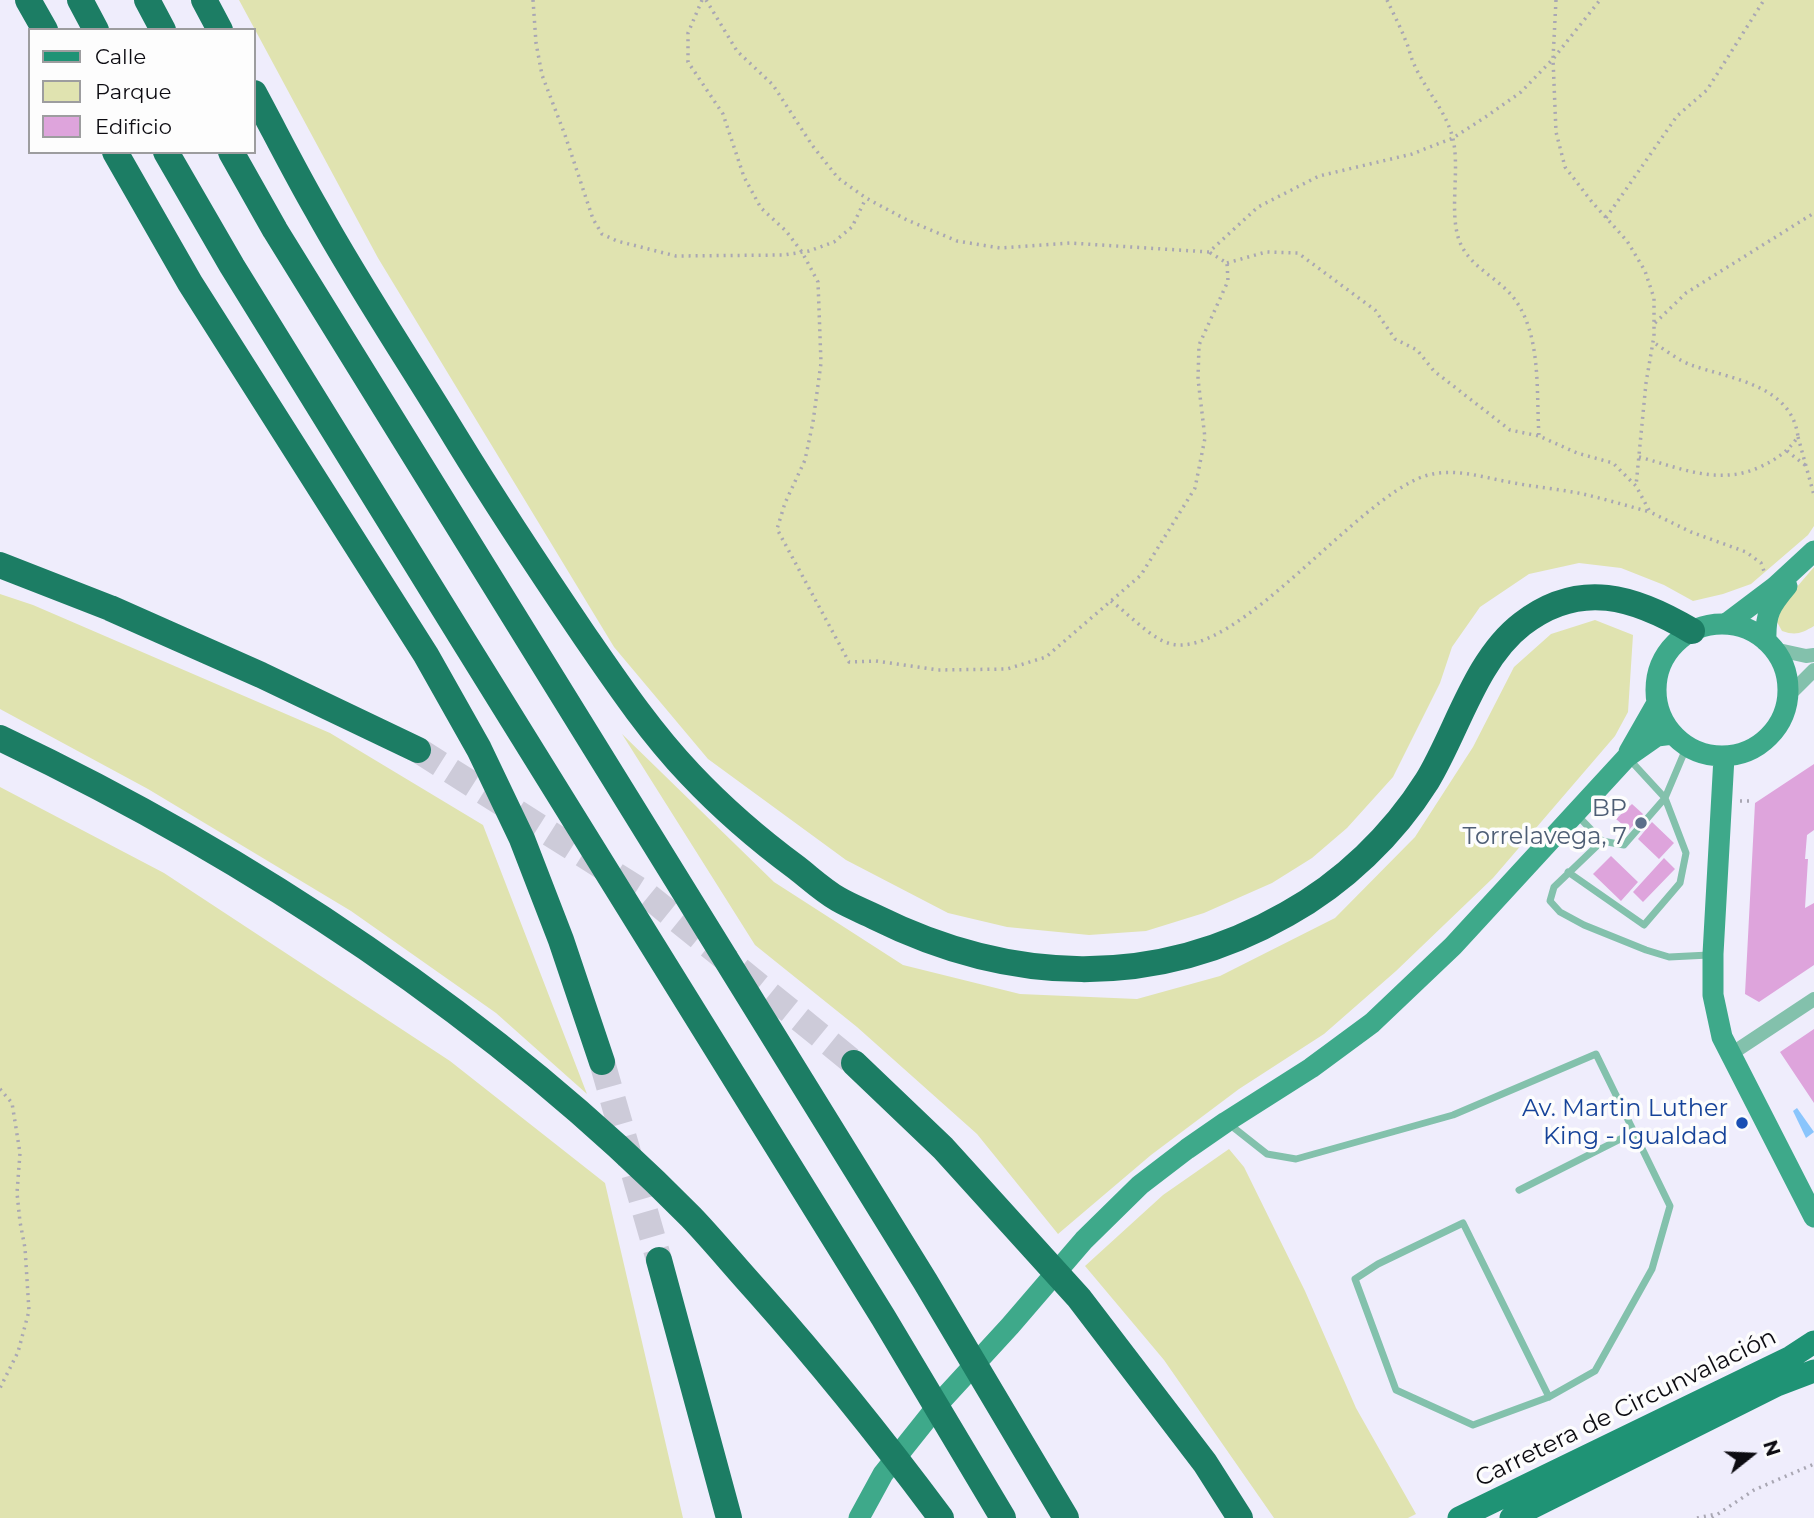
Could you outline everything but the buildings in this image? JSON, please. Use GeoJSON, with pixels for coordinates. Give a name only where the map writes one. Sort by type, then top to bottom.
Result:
{"type":"FeatureCollection","features":[{"type":"Feature","properties":{"kind":"highway"},"geometry":{"type":"LineString","coordinates":[[28,0],[44,28]]}},
{"type":"Feature","properties":{"kind":"highway"},"geometry":{"type":"LineString","coordinates":[[80,0],[95,28]]}},
{"type":"Feature","properties":{"kind":"highway"},"geometry":{"type":"LineString","coordinates":[[147,0],[162,28]]}},
{"type":"Feature","properties":{"kind":"highway"},"geometry":{"type":"LineString","coordinates":[[204,0],[219,28]]}},
{"type":"Feature","properties":{"kind":"highway"},"geometry":{"type":"LineString","coordinates":[[256,97],[319,214],[516,536],[629,701],[687,772],[753,835],[838,899],[914,937],[984,959],[1034,968],[1088,969],[1127,968],[1176,958],[1234,940],[1288,914],[1327,887],[1376,847],[1426,782],[1498,647],[1521,624],[1552,606],[1584,596],[1622,598],[1662,613],[1692,631]]}},
{"type":"Feature","properties":{"kind":"highway"},"geometry":{"type":"LineString","coordinates":[[116,154],[190,282],[426,655],[479,749],[527,852],[561,940],[602,1062]]}},
{"type":"Feature","properties":{"kind":"highway"},"geometry":{"type":"LineString","coordinates":[[167,154],[232,265],[883,1317],[1003,1518]]}},
{"type":"Feature","properties":{"kind":"highway"},"geometry":{"type":"LineString","coordinates":[[232,154],[275,230],[925,1282],[1066,1518]]}},
{"type":"Feature","properties":{"kind":"highway"},"geometry":{"type":"LineString","coordinates":[[0,565],[110,608],[261,675],[418,750]]}},
{"type":"Feature","properties":{"kind":"highway"},"geometry":{"type":"LineString","coordinates":[[0,738],[130,805],[288,897],[394,968],[498,1046],[594,1126],[692,1218],[810,1351],[883,1440],[941,1518]]}},
{"type":"Feature","properties":{"kind":"highway"},"geometry":{"type":"LineString","coordinates":[[854,1063],[943,1148],[1079,1298],[1205,1463],[1240,1518]]}},
{"type":"Feature","properties":{"kind":"highway"},"geometry":{"type":"LineString","coordinates":[[659,1260],[729,1518]]}},
{"type":"Feature","properties":{"kind":"main road","name":"Carretera de Circunvalación"},"geometry":{"type":"LineString","coordinates":[[1459,1518],[1791,1357],[1814,1342]]}},
{"type":"Feature","properties":{"kind":"main road","name":"Carretera de Circunvalación"},"geometry":{"type":"LineString","coordinates":[[1511,1518],[1777,1385],[1814,1371]]}},
{"type":"Feature","properties":{"kind":"street"},"geometry":{"type":"LineString","coordinates":[[1726,624],[1814,552]]}},
{"type":"Feature","properties":{"kind":"street"},"geometry":{"type":"LineString","coordinates":[[1626,757],[1657,736],[1680,740],[1710,755],[1724,757],[1749,751],[1768,738],[1782,719],[1788,696],[1785,670],[1770,645],[1765,623],[1769,608],[1814,552]]}},
{"type":"Feature","properties":{"kind":"street"},"geometry":{"type":"LineString","coordinates":[[1680,740],[1663,719],[1657,703],[1656,685],[1664,659],[1673,646],[1692,631],[1709,625],[1726,624],[1741,627],[1770,645],[1806,656],[1814,655]]}},
{"type":"Feature","properties":{"kind":"street"},"geometry":{"type":"LineString","coordinates":[[1788,696],[1814,670]]}},
{"type":"Feature","properties":{"kind":"street"},"geometry":{"type":"LineString","coordinates":[[859,1518],[883,1474],[925,1421],[1084,1240],[1140,1185],[1226,1122],[1311,1068],[1372,1023],[1453,946],[1626,757],[1657,703]]}},
{"type":"Feature","properties":{"kind":"street"},"geometry":{"type":"LineString","coordinates":[[1724,757],[1713,995],[1722,1037],[1814,1217]]}},
{"type":"Feature","properties":{"kind":"street"},"geometry":{"type":"LineString","coordinates":[[1731,1054],[1814,999]]}},
{"type":"Feature","properties":{"kind":"lane"},"geometry":{"type":"LineString","coordinates":[[1575,813],[1602,841],[1624,845],[1665,798],[1680,740]]}},
{"type":"Feature","properties":{"kind":"lane"},"geometry":{"type":"LineString","coordinates":[[1568,872],[1644,925],[1680,883],[1686,853],[1665,798],[1626,757]]}},
{"type":"Feature","properties":{"kind":"lane"},"geometry":{"type":"LineString","coordinates":[[1602,841],[1555,887],[1550,901],[1560,912],[1584,925],[1669,957],[1713,954]]}},
{"type":"Feature","properties":{"kind":"lane"},"geometry":{"type":"LineString","coordinates":[[1226,1122],[1267,1154],[1296,1159],[1453,1115],[1596,1054],[1670,1206],[1652,1269],[1595,1371],[1549,1396],[1473,1425],[1396,1390],[1354,1279],[1378,1264],[1463,1223],[1549,1396]]}},
{"type":"Feature","properties":{"kind":"lane"},"geometry":{"type":"LineString","coordinates":[[1519,1190],[1634,1132]]}},
{"type":"Feature","properties":{"kind":"path"},"geometry":{"type":"LineString","coordinates":[[533,0],[536,43],[542,75],[593,219],[602,234],[617,241],[676,256],[784,255],[834,242],[852,228],[866,198]]}},
{"type":"Feature","properties":{"kind":"path"},"geometry":{"type":"LineString","coordinates":[[704,0],[688,33],[688,62],[723,114],[744,177],[761,208],[786,231],[802,252],[818,282],[821,363],[805,460],[785,503],[777,529],[849,662],[876,661],[938,670],[1007,669],[1045,657],[1140,575],[1195,488],[1205,438],[1198,379],[1199,345],[1228,281],[1227,263]]}},
{"type":"Feature","properties":{"kind":"path"},"geometry":{"type":"LineString","coordinates":[[704,0],[737,51],[773,85],[812,145],[838,178],[866,198],[907,220],[957,241],[1000,248],[1070,243],[1209,252],[1227,263],[1266,253],[1298,253],[1375,310],[1395,339],[1417,351],[1434,372],[1510,430],[1539,436],[1577,453],[1613,463],[1636,485],[1650,513]]}},
{"type":"Feature","properties":{"kind":"path"},"geometry":{"type":"LineString","coordinates":[[1387,0],[1406,39],[1414,65],[1438,103],[1453,138],[1457,167],[1455,204],[1459,240],[1476,267],[1512,296],[1527,321],[1533,346],[1539,436]]}},
{"type":"Feature","properties":{"kind":"path"},"geometry":{"type":"LineString","coordinates":[[1556,0],[1553,59],[1556,132],[1565,167],[1627,241],[1646,271],[1654,298],[1653,342],[1646,383],[1636,485]]}},
{"type":"Feature","properties":{"kind":"path"},"geometry":{"type":"LineString","coordinates":[[1209,252],[1258,207],[1319,176],[1412,154],[1453,138],[1521,92],[1553,59],[1600,0]]}},
{"type":"Feature","properties":{"kind":"path"},"geometry":{"type":"LineString","coordinates":[[1606,218],[1677,117],[1707,90],[1764,0]]}},
{"type":"Feature","properties":{"kind":"path"},"geometry":{"type":"LineString","coordinates":[[1654,324],[1686,293],[1814,213]]}},
{"type":"Feature","properties":{"kind":"path"},"geometry":{"type":"LineString","coordinates":[[1653,342],[1688,364],[1755,384],[1788,408],[1796,423],[1814,495]]}},
{"type":"Feature","properties":{"kind":"path"},"geometry":{"type":"LineString","coordinates":[[1639,457],[1703,475],[1742,475],[1787,452],[1798,437]]}},
{"type":"Feature","properties":{"kind":"path"},"geometry":{"type":"LineString","coordinates":[[1787,452],[1806,466]]}},
{"type":"Feature","properties":{"kind":"path"},"geometry":{"type":"LineString","coordinates":[[1111,600],[1154,637],[1173,645],[1194,643],[1219,634],[1294,578],[1399,489],[1425,476],[1461,472],[1585,495],[1650,513],[1691,532],[1746,552],[1761,563],[1770,590]]}},
{"type":"Feature","properties":{"kind":"path"},"geometry":{"type":"LineString","coordinates":[[0,1089],[12,1103],[20,1153],[17,1193],[25,1248],[29,1311],[18,1352],[0,1388]]}},
{"type":"Feature","properties":{"kind":"path"},"geometry":{"type":"LineString","coordinates":[[1712,1518],[1754,1490],[1814,1464]]}},
{"type":"Feature","properties":{"kind":"path"},"geometry":{"type":"LineString","coordinates":[[1697,1518],[1718,1514]]}},
{"type":"Feature","properties":{"kind":"green space"},"geometry":{"type":"Polygon","coordinates":[[[239,0],[1814,0],[1814,526],[1808,535],[1751,584],[1693,601],[1664,585],[1621,568],[1579,563],[1529,574],[1480,607],[1452,647],[1440,683],[1393,777],[1347,828],[1312,858],[1272,883],[1204,913],[1146,931],[1089,935],[1007,927],[948,913],[846,860],[708,759],[614,647],[378,258],[239,0]]]}},
{"type":"Feature","properties":{"kind":"green space"},"geometry":{"type":"Polygon","coordinates":[[[1814,567],[1814,626],[1799,633],[1782,631],[1777,622],[1781,609],[1814,567]]]}},
{"type":"Feature","properties":{"kind":"green space"},"geometry":{"type":"Polygon","coordinates":[[[0,594],[33,605],[330,733],[483,825],[587,1094],[496,1013],[351,911],[148,789],[0,709],[0,594]]]}},
{"type":"Feature","properties":{"kind":"green space"},"geometry":{"type":"Polygon","coordinates":[[[1595,620],[1633,635],[1628,712],[1615,736],[1493,878],[1396,971],[1324,1034],[1239,1089],[1151,1155],[1058,1234],[977,1134],[857,1027],[755,945],[622,734],[774,882],[903,965],[1020,994],[1137,999],[1220,976],[1335,918],[1415,837],[1473,747],[1514,667],[1551,634],[1595,620]]]}},
{"type":"Feature","properties":{"kind":"green space"},"geometry":{"type":"Polygon","coordinates":[[[0,787],[164,873],[450,1061],[605,1183],[683,1518],[0,1518],[0,787]]]}},
{"type":"Feature","properties":{"kind":"green space"},"geometry":{"type":"Polygon","coordinates":[[[1229,1149],[1244,1167],[1305,1291],[1356,1408],[1416,1514],[1408,1518],[1274,1518],[1164,1360],[1085,1266],[1163,1195],[1229,1149]]]}},
{"type":"Feature","properties":{"kind":"water"},"geometry":{"type":"Polygon","coordinates":[[[1797,1108],[1814,1132],[1806,1138],[1793,1111],[1797,1108]]]}},
{"type":"Feature","properties":{"kind":"tunnel"},"geometry":{"type":"LineString","coordinates":[[418,750],[647,895],[854,1063]]}},
{"type":"Feature","properties":{"kind":"tunnel"},"geometry":{"type":"LineString","coordinates":[[602,1062],[659,1260]]}},
{"type":"Feature","properties":{"kind":"place","name":"BP Torrelavega, 7"},"geometry":{"type":"Point","coordinates":[1641,823]}},
{"type":"Feature","properties":{"kind":"place","name":"Av. Martin Luther King - Igualdad"},"geometry":{"type":"Point","coordinates":[1742,1123]}}]}
